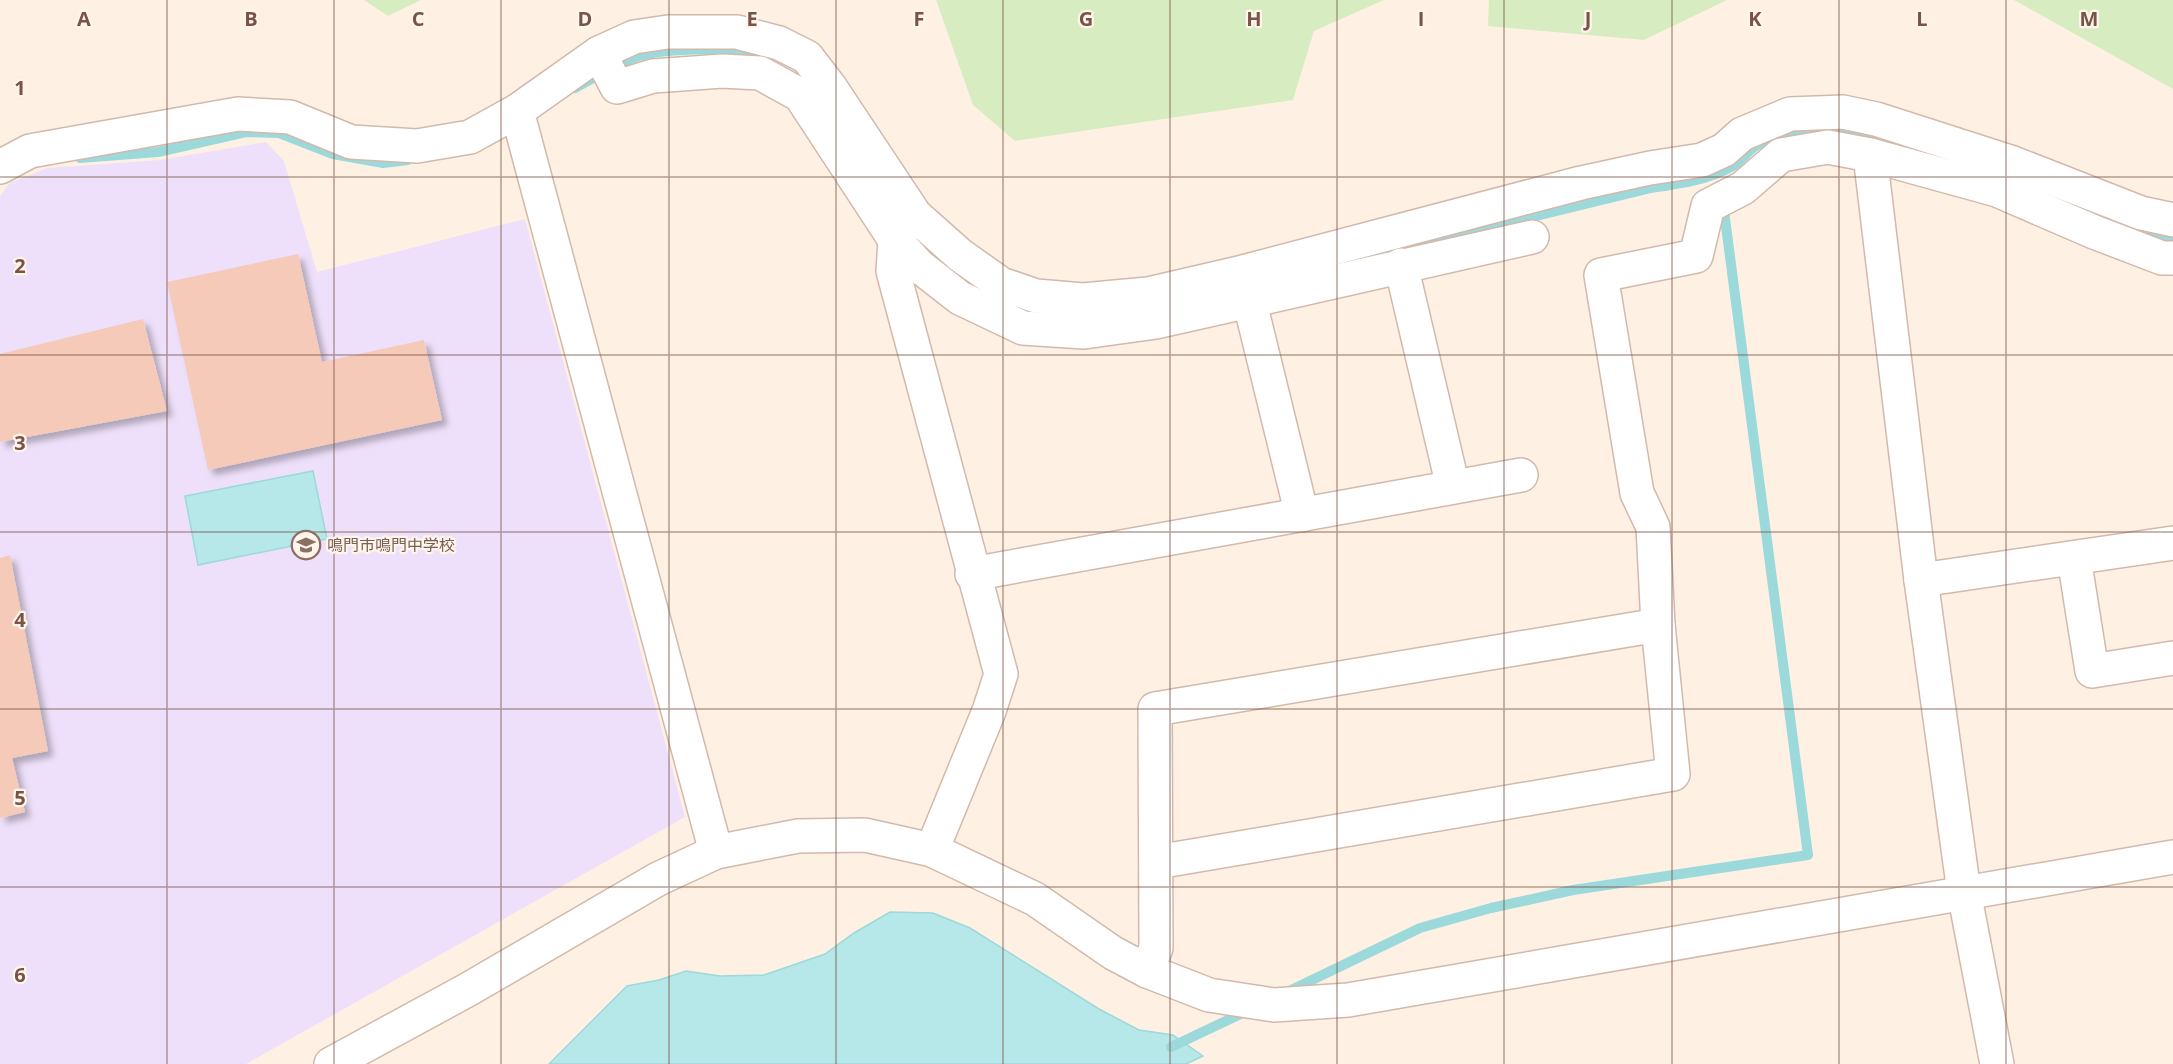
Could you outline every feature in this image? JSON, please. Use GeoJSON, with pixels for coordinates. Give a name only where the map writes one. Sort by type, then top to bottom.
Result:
{"type":"FeatureCollection","features":[{"type":"Feature","properties":{"kind":"street"},"geometry":{"type":"LineString","coordinates":[[0,167],[30,152],[238,114],[290,117],[351,142],[417,146],[470,137],[517,111],[600,53],[634,38],[668,32],[737,32],[779,43],[807,57],[830,87],[905,227],[919,266],[960,298],[1023,328],[1084,332],[1156,322],[1249,299],[1532,237]]}},
{"type":"Feature","properties":{"kind":"street"},"geometry":{"type":"LineString","coordinates":[[600,53],[617,87],[653,76],[722,71],[760,73],[800,95],[905,227],[960,255],[1001,284],[1036,296],[1083,300],[1148,294],[1581,183],[1650,168],[1702,160],[1724,150],[1742,134],[1790,114],[1843,112],[1876,119],[2001,160],[2141,213],[2173,220]]}},
{"type":"Feature","properties":{"kind":"street"},"geometry":{"type":"LineString","coordinates":[[517,111],[716,852]]}},
{"type":"Feature","properties":{"kind":"street"},"geometry":{"type":"LineString","coordinates":[[1156,862],[1672,774],[1658,625],[1653,527],[1637,493],[1601,275],[1696,256],[1708,206],[1743,188],[1781,155],[1828,147],[1870,155],[1997,190],[2094,232],[2162,258],[2173,258]]}},
{"type":"Feature","properties":{"kind":"street"},"geometry":{"type":"LineString","coordinates":[[1870,155],[1921,580],[1964,892],[1997,1064]]}},
{"type":"Feature","properties":{"kind":"street"},"geometry":{"type":"LineString","coordinates":[[905,227],[892,271],[972,574],[1001,674],[989,711],[932,850]]}},
{"type":"Feature","properties":{"kind":"street"},"geometry":{"type":"LineString","coordinates":[[1401,265],[1453,488]]}},
{"type":"Feature","properties":{"kind":"street"},"geometry":{"type":"LineString","coordinates":[[1249,299],[1302,515]]}},
{"type":"Feature","properties":{"kind":"street"},"geometry":{"type":"LineString","coordinates":[[972,574],[1521,475]]}},
{"type":"Feature","properties":{"kind":"street"},"geometry":{"type":"LineString","coordinates":[[1921,580],[2173,543]]}},
{"type":"Feature","properties":{"kind":"street"},"geometry":{"type":"LineString","coordinates":[[2074,558],[2092,671],[2173,658]]}},
{"type":"Feature","properties":{"kind":"street"},"geometry":{"type":"LineString","coordinates":[[1147,971],[1156,948],[1155,709],[1658,625]]}},
{"type":"Feature","properties":{"kind":"street"},"geometry":{"type":"LineString","coordinates":[[331,1064],[478,983],[658,879],[716,852],[798,836],[865,835],[932,850],[1035,899],[1113,953],[1147,971],[1209,995],[1274,1005],[1347,1000],[2173,857]]}},
{"type":"Feature","properties":{"kind":"shaded area","name":"鳴門市鳴門中学校"},"geometry":{"type":"Polygon","coordinates":[[[266,142],[284,161],[317,272],[525,219],[685,817],[246,1064],[0,1064],[0,196],[10,183],[47,168],[160,160],[266,142]]]}},
{"type":"Feature","properties":{"kind":"green space"},"geometry":{"type":"Polygon","coordinates":[[[364,0],[421,0],[388,16],[364,0]]]}},
{"type":"Feature","properties":{"kind":"green space"},"geometry":{"type":"Polygon","coordinates":[[[936,0],[1384,0],[1314,31],[1293,100],[1015,141],[973,105],[936,0]]]}},
{"type":"Feature","properties":{"kind":"green space"},"geometry":{"type":"Polygon","coordinates":[[[1489,0],[1727,0],[1644,40],[1488,26],[1489,0]]]}},
{"type":"Feature","properties":{"kind":"green space"},"geometry":{"type":"Polygon","coordinates":[[[2014,0],[2173,0],[2173,89],[2014,0]]]}},
{"type":"Feature","properties":{"kind":"water"},"geometry":{"type":"Polygon","coordinates":[[[313,471],[327,539],[198,565],[185,496],[313,471]]]}},
{"type":"Feature","properties":{"kind":"water"},"geometry":{"type":"Polygon","coordinates":[[[890,912],[933,913],[970,928],[1099,1009],[1139,1030],[1173,1035],[1203,1056],[1186,1064],[549,1064],[627,986],[659,980],[686,971],[720,976],[764,975],[825,954],[854,933],[890,912]]]}},
{"type":"Feature","properties":{"kind":"building"},"geometry":{"type":"Polygon","coordinates":[[[298,254],[322,362],[424,340],[442,420],[208,470],[167,282],[298,254]]]}},
{"type":"Feature","properties":{"kind":"building"},"geometry":{"type":"Polygon","coordinates":[[[143,319],[167,411],[0,442],[0,354],[143,319]]]}},
{"type":"Feature","properties":{"kind":"building"},"geometry":{"type":"Polygon","coordinates":[[[10,555],[48,751],[12,758],[25,812],[0,818],[0,558],[10,555]]]}},
{"type":"Feature","properties":{"kind":"waterway"},"geometry":{"type":"LineString","coordinates":[[575,88],[633,58],[659,52],[728,50],[755,53]]}},
{"type":"Feature","properties":{"kind":"waterway"},"geometry":{"type":"LineString","coordinates":[[1362,258],[1651,188],[1702,178],[1735,165],[1759,144],[1787,134],[1832,129],[1876,136]]}},
{"type":"Feature","properties":{"kind":"waterway"},"geometry":{"type":"LineString","coordinates":[[80,158],[158,152],[246,132],[279,133],[333,154],[383,163],[408,160]]}},
{"type":"Feature","properties":{"kind":"waterway"},"geometry":{"type":"LineString","coordinates":[[1285,993],[1420,928],[1491,908],[1573,890],[1808,855],[1723,203]]}},
{"type":"Feature","properties":{"kind":"waterway"},"geometry":{"type":"LineString","coordinates":[[908,229],[944,264],[985,293]]}},
{"type":"Feature","properties":{"kind":"waterway"},"geometry":{"type":"LineString","coordinates":[[2129,229],[2173,237]]}},
{"type":"Feature","properties":{"kind":"waterway"},"geometry":{"type":"LineString","coordinates":[[1171,1047],[1249,1010]]}},
{"type":"Feature","properties":{"kind":"place","name":"鳴門市鳴門中学校"},"geometry":{"type":"Point","coordinates":[306,545]}}]}
